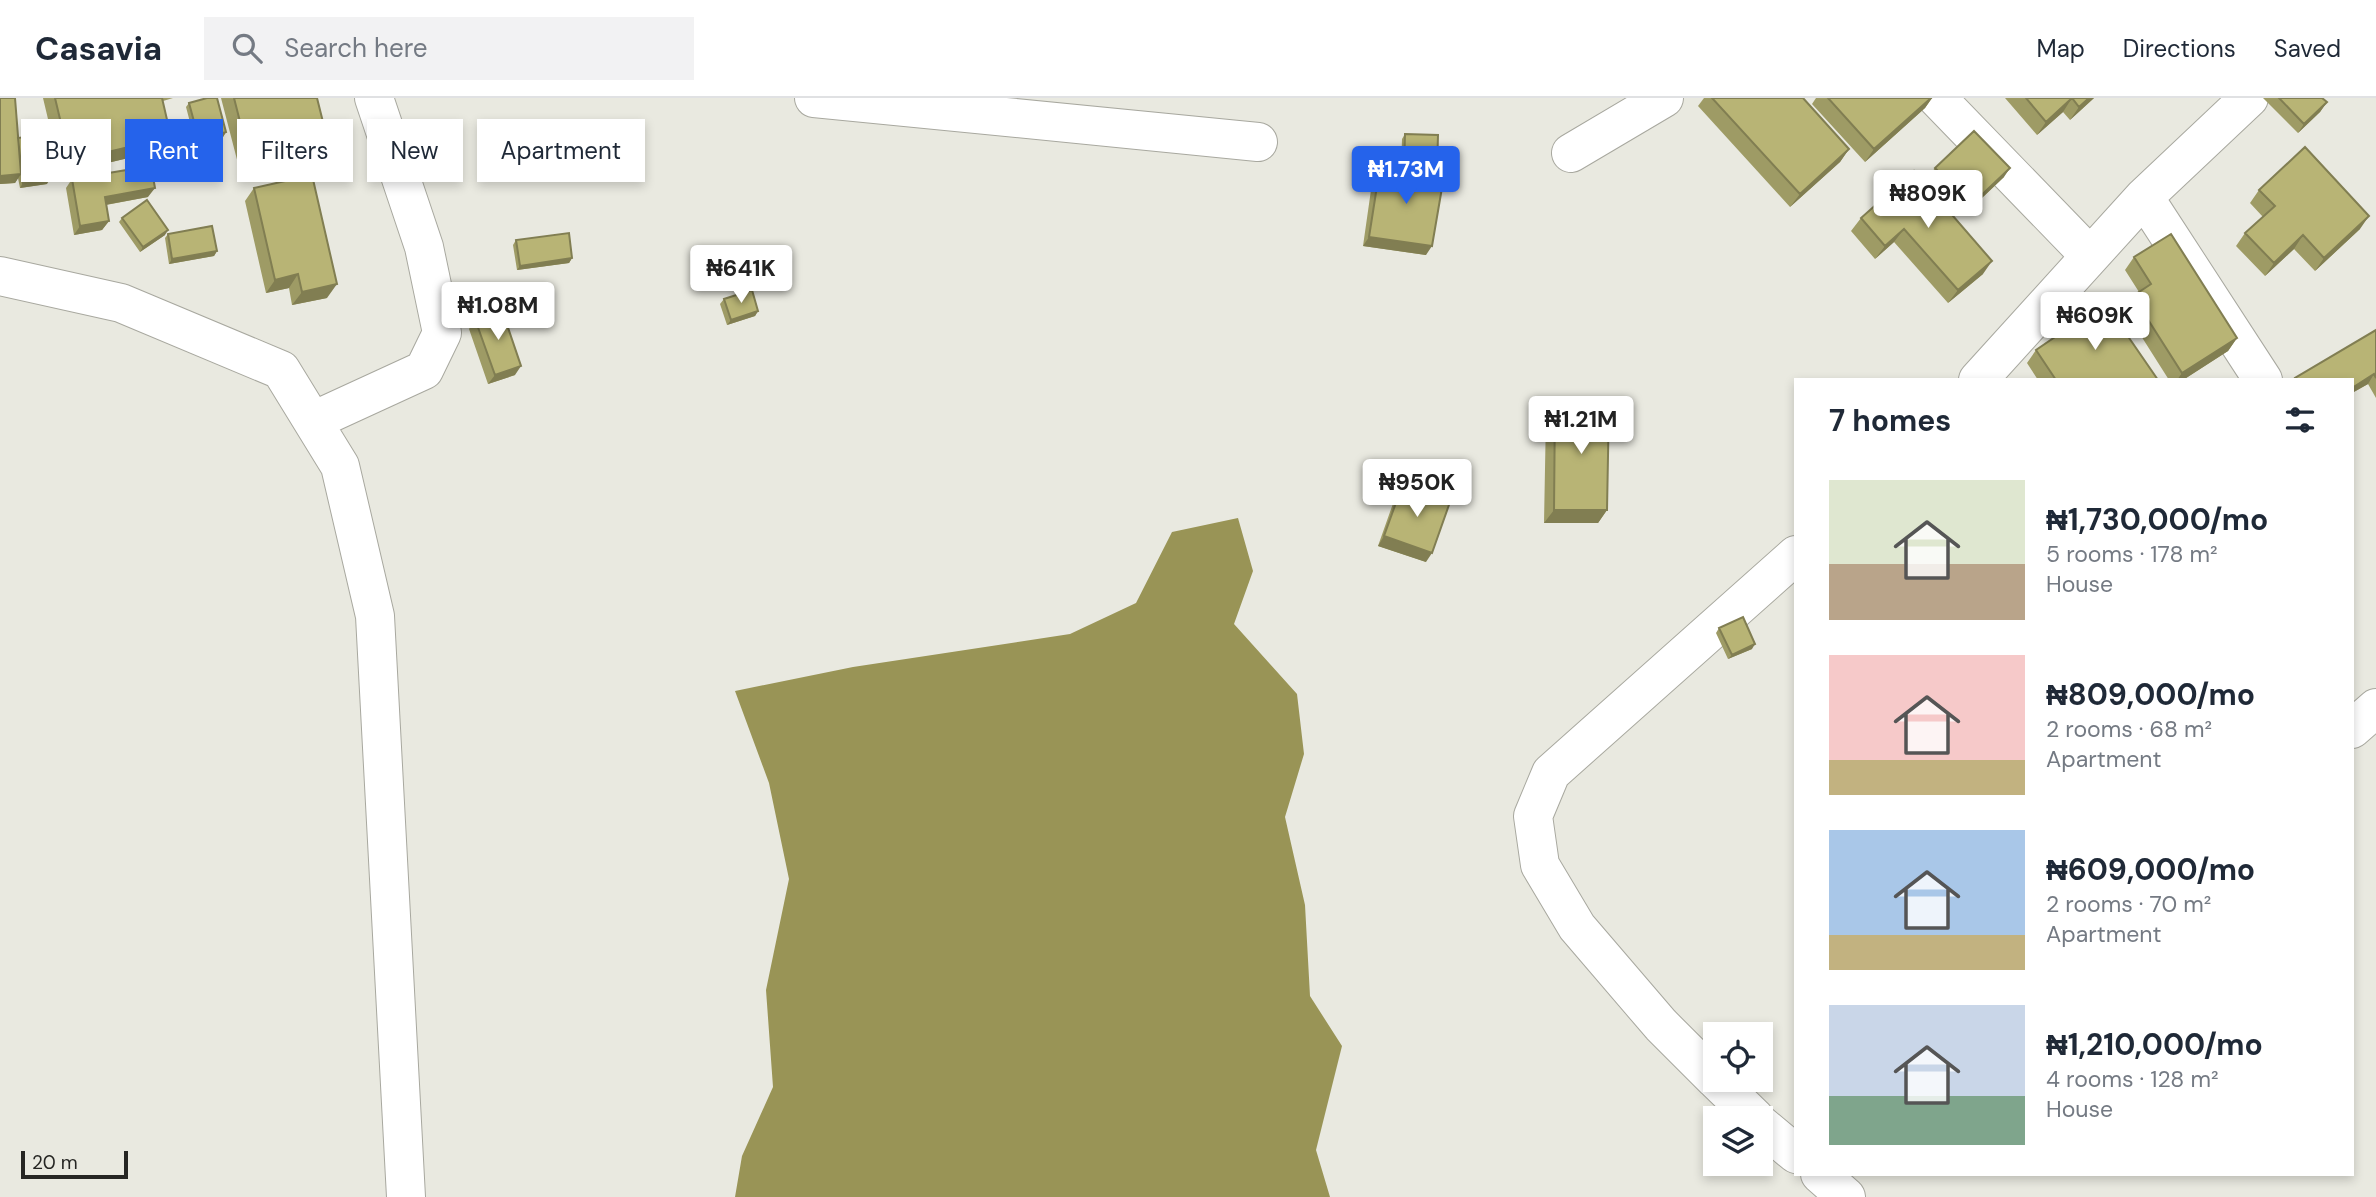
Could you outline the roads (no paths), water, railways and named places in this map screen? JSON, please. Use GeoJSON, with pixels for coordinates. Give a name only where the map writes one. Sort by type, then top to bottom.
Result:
{"type":"FeatureCollection","features":[{"type":"Feature","properties":{"kind":"street"},"geometry":{"type":"LineString","coordinates":[[313,421],[424,370],[442,333],[424,247],[374,98]]}},
{"type":"Feature","properties":{"kind":"street"},"geometry":{"type":"LineString","coordinates":[[814,98],[1258,142]]}},
{"type":"Feature","properties":{"kind":"street"},"geometry":{"type":"LineString","coordinates":[[1571,153],[1664,98]]}},
{"type":"Feature","properties":{"kind":"street"},"geometry":{"type":"LineString","coordinates":[[1937,98],[2090,256]]}},
{"type":"Feature","properties":{"kind":"street"},"geometry":{"type":"LineString","coordinates":[[1980,378],[2144,197],[2249,98]]}},
{"type":"Feature","properties":{"kind":"street"},"geometry":{"type":"LineString","coordinates":[[2144,197],[2262,378]]}},
{"type":"Feature","properties":{"kind":"street"},"geometry":{"type":"LineString","coordinates":[[0,276],[121,303],[281,370],[340,466],[375,616],[407,1197]]}},
{"type":"Feature","properties":{"kind":"street"},"geometry":{"type":"LineString","coordinates":[[1703,1066],[1661,1025],[1577,927],[1540,865],[1532,816],[1550,773],[1794,557]]}},
{"type":"Feature","properties":{"kind":"street"},"geometry":{"type":"LineString","coordinates":[[2354,727],[2376,708]]}},
{"type":"Feature","properties":{"kind":"street"},"geometry":{"type":"LineString","coordinates":[[1729,1092],[1743,1106]]}},
{"type":"Feature","properties":{"kind":"street"},"geometry":{"type":"LineString","coordinates":[[1773,1135],[1794,1152]]}}]}
